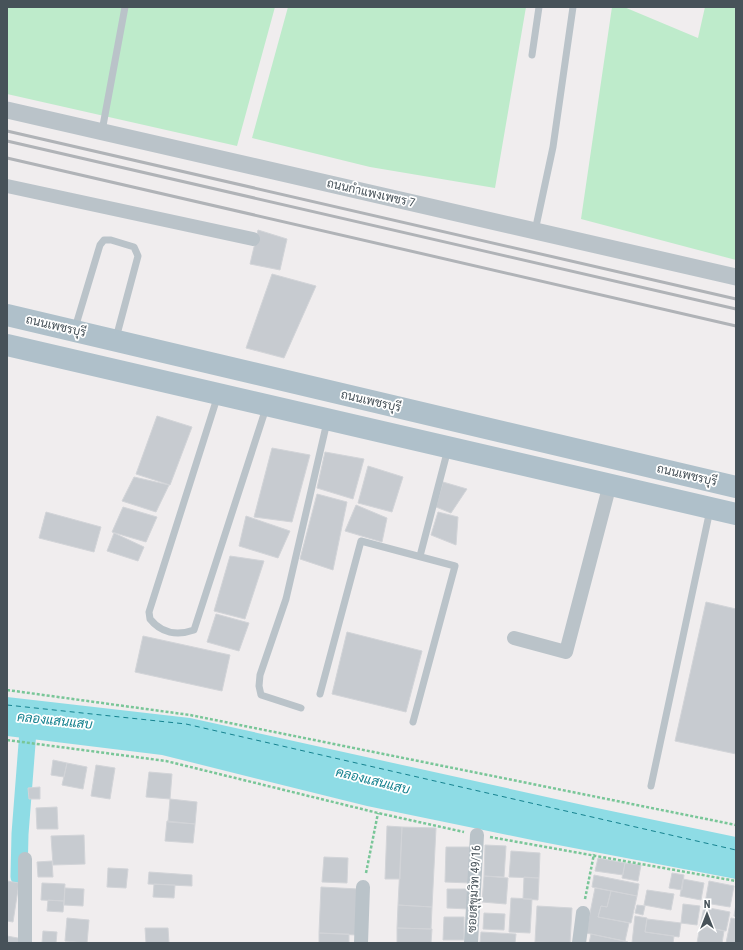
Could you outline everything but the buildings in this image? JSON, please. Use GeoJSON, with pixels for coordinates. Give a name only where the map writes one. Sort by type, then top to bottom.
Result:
{"type":"FeatureCollection","features":[{"type":"Feature","properties":{"kind":"main road","name":"ถนนเพชรบุรี"},"geometry":{"type":"LineString","coordinates":[[7,314],[736,487]]}},
{"type":"Feature","properties":{"kind":"main road"},"geometry":{"type":"LineString","coordinates":[[7,345],[736,514]]}},
{"type":"Feature","properties":{"kind":"street","name":"ถนนกำแพงเพชร 7"},"geometry":{"type":"LineString","coordinates":[[7,110],[736,277]]}},
{"type":"Feature","properties":{"kind":"street"},"geometry":{"type":"LineString","coordinates":[[7,186],[253,239]]}},
{"type":"Feature","properties":{"kind":"street"},"geometry":{"type":"LineString","coordinates":[[514,638],[566,652],[610,484]]}},
{"type":"Feature","properties":{"kind":"street","name":"ซอยสุขุมวิท 49/16"},"geometry":{"type":"LineString","coordinates":[[471,943],[477,834]]}},
{"type":"Feature","properties":{"kind":"street"},"geometry":{"type":"LineString","coordinates":[[25,859],[25,943]]}},
{"type":"Feature","properties":{"kind":"street"},"geometry":{"type":"LineString","coordinates":[[361,943],[363,887]]}},
{"type":"Feature","properties":{"kind":"street"},"geometry":{"type":"LineString","coordinates":[[579,943],[583,913]]}},
{"type":"Feature","properties":{"kind":"lane"},"geometry":{"type":"LineString","coordinates":[[102,131],[126,7]]}},
{"type":"Feature","properties":{"kind":"lane"},"geometry":{"type":"LineString","coordinates":[[532,55],[539,7]]}},
{"type":"Feature","properties":{"kind":"lane"},"geometry":{"type":"LineString","coordinates":[[535,231],[553,148],[573,7]]}},
{"type":"Feature","properties":{"kind":"lane"},"geometry":{"type":"LineString","coordinates":[[74,330],[100,245],[104,240],[110,240],[134,247],[138,256],[116,340]]}},
{"type":"Feature","properties":{"kind":"lane"},"geometry":{"type":"LineString","coordinates":[[218,395],[149,612],[150,619],[162,630],[176,634],[194,630],[266,406]]}},
{"type":"Feature","properties":{"kind":"lane"},"geometry":{"type":"LineString","coordinates":[[301,708],[261,695],[259,686],[260,675],[286,599],[328,419]]}},
{"type":"Feature","properties":{"kind":"lane"},"geometry":{"type":"LineString","coordinates":[[420,556],[448,447]]}},
{"type":"Feature","properties":{"kind":"lane"},"geometry":{"type":"LineString","coordinates":[[651,786],[710,508]]}},
{"type":"Feature","properties":{"kind":"lane"},"geometry":{"type":"LineString","coordinates":[[320,694],[361,541],[455,566],[413,722]]}},
{"type":"Feature","properties":{"kind":"path"},"geometry":{"type":"LineString","coordinates":[[7,690],[190,715],[736,825]]}},
{"type":"Feature","properties":{"kind":"path"},"geometry":{"type":"LineString","coordinates":[[7,740],[166,761],[378,813],[477,834],[594,854],[736,881]]}},
{"type":"Feature","properties":{"kind":"path"},"geometry":{"type":"LineString","coordinates":[[363,887],[378,813]]}},
{"type":"Feature","properties":{"kind":"path"},"geometry":{"type":"LineString","coordinates":[[583,913],[594,854]]}},
{"type":"Feature","properties":{"kind":"green space"},"geometry":{"type":"Polygon","coordinates":[[[7,7],[275,7],[237,146],[7,94],[7,7]]]}},
{"type":"Feature","properties":{"kind":"green space"},"geometry":{"type":"Polygon","coordinates":[[[288,7],[526,7],[495,188],[370,167],[252,138],[288,7]]]}},
{"type":"Feature","properties":{"kind":"green space"},"geometry":{"type":"Polygon","coordinates":[[[612,7],[624,7],[698,38],[705,7],[736,7],[736,260],[581,219],[612,7]]]}},
{"type":"Feature","properties":{"kind":"water","name":"คลองแสนแสบ"},"geometry":{"type":"Polygon","coordinates":[[[7,697],[190,718],[592,807],[736,837],[736,879],[537,841],[367,806],[162,755],[7,736],[7,697]]]}},
{"type":"Feature","properties":{"kind":"waterway","name":"คลองแสนแสบ"},"geometry":{"type":"LineString","coordinates":[[19,877],[20,834],[29,718]]}},
{"type":"Feature","properties":{"kind":"ferry route"},"geometry":{"type":"LineString","coordinates":[[7,705],[186,724],[736,850]]}},
{"type":"Feature","properties":{"kind":"railway"},"geometry":{"type":"LineString","coordinates":[[7,131],[736,299]]}},
{"type":"Feature","properties":{"kind":"railway"},"geometry":{"type":"LineString","coordinates":[[7,141],[736,309]]}},
{"type":"Feature","properties":{"kind":"railway"},"geometry":{"type":"LineString","coordinates":[[7,158],[736,326]]}}]}
